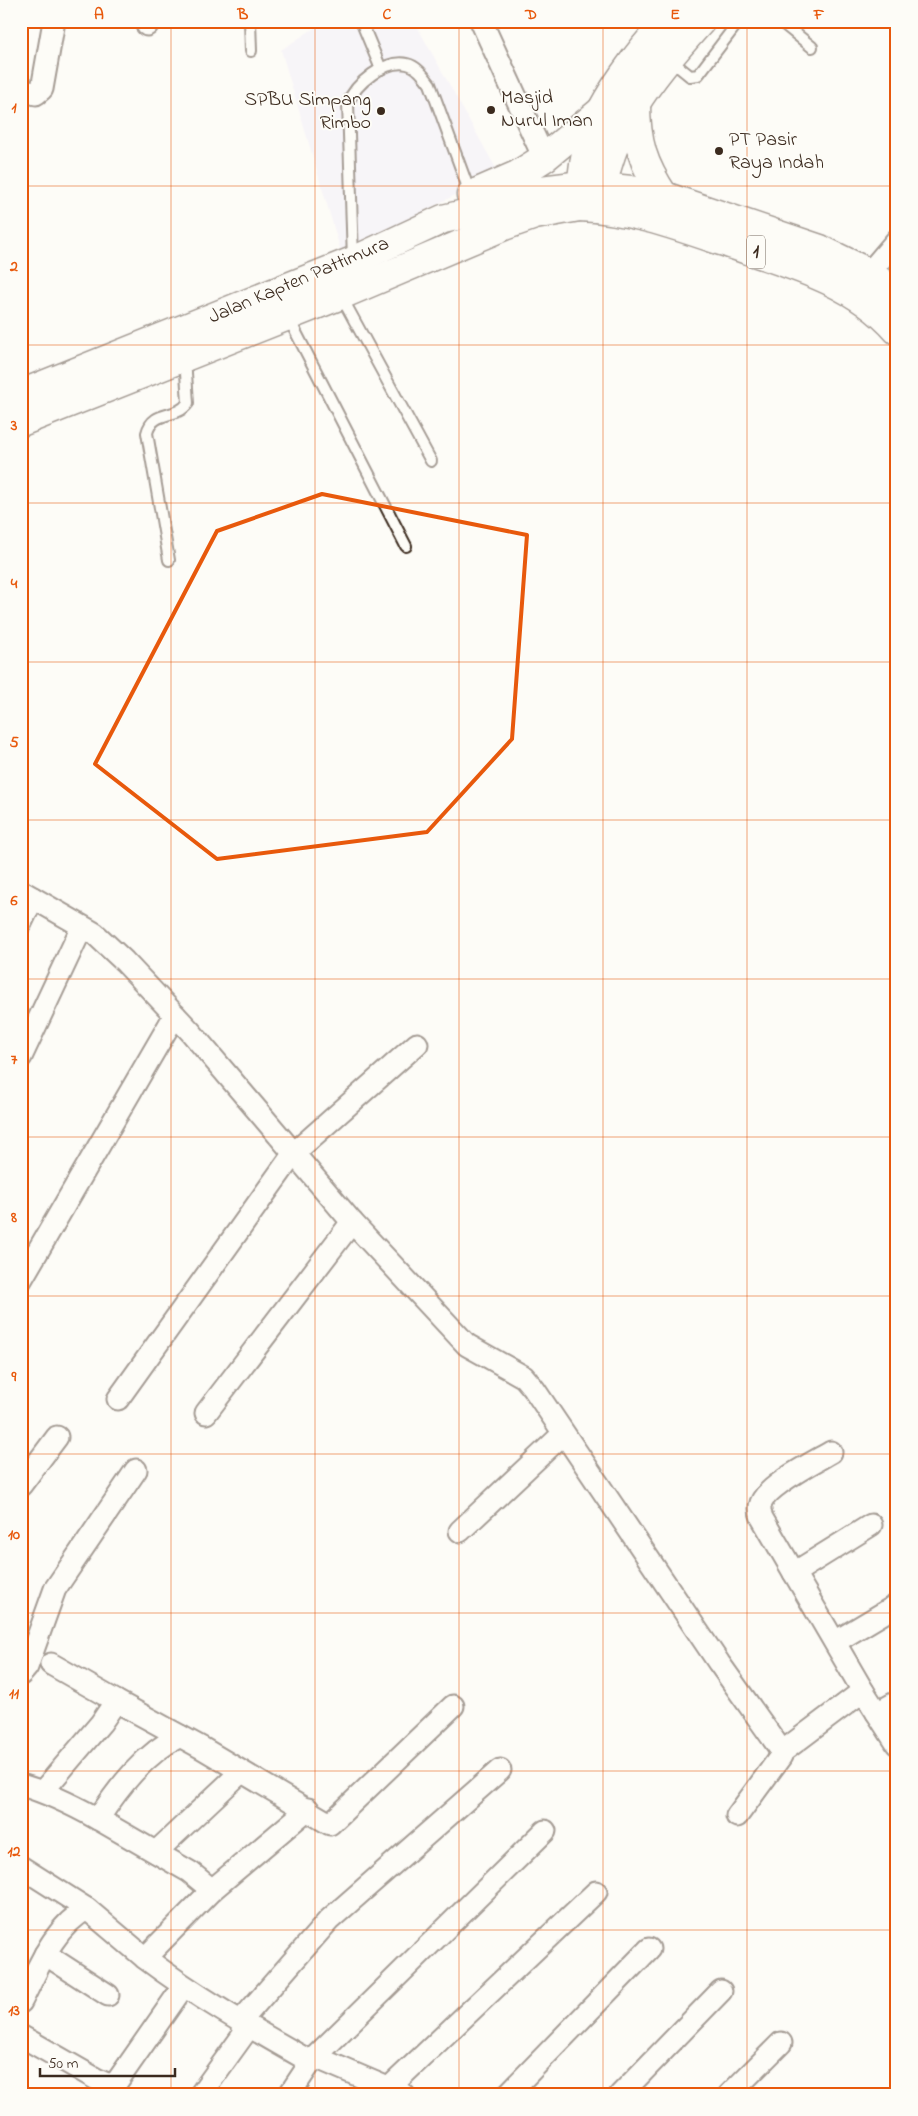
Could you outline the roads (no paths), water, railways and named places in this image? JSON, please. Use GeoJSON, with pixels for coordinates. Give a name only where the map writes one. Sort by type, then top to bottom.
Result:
{"type":"FeatureCollection","features":[{"type":"Feature","properties":{"kind":"main road"},"geometry":{"type":"LineString","coordinates":[[591,197],[590,136],[601,112],[649,40],[667,21]]}},
{"type":"Feature","properties":{"kind":"main road"},"geometry":{"type":"LineString","coordinates":[[591,197],[619,130],[668,58],[701,21]]}},
{"type":"Feature","properties":{"kind":"main road"},"geometry":{"type":"LineString","coordinates":[[636,104],[636,128],[642,155],[653,180],[664,196]]}},
{"type":"Feature","properties":{"kind":"main road"},"geometry":{"type":"LineString","coordinates":[[474,203],[544,158],[601,112]]}},
{"type":"Feature","properties":{"kind":"main road"},"geometry":{"type":"LineString","coordinates":[[474,203],[533,191],[591,197]]}},
{"type":"Feature","properties":{"kind":"main road","name":"1"},"geometry":{"type":"LineString","coordinates":[[591,197],[664,196],[820,249],[862,284],[882,314],[897,330]]}},
{"type":"Feature","properties":{"kind":"main road","name":"Jalan Kapten Pattimura"},"geometry":{"type":"LineString","coordinates":[[21,422],[341,295],[504,226],[591,197]]}},
{"type":"Feature","properties":{"kind":"main road","name":"1"},"geometry":{"type":"LineString","coordinates":[[591,197],[811,271],[897,294]]}},
{"type":"Feature","properties":{"kind":"main road","name":"Jalan Kapten Pattimura"},"geometry":{"type":"LineString","coordinates":[[21,394],[353,261],[474,203]]}},
{"type":"Feature","properties":{"kind":"main road"},"geometry":{"type":"LineString","coordinates":[[140,347],[144,374]]}},
{"type":"Feature","properties":{"kind":"street"},"geometry":{"type":"LineString","coordinates":[[21,90],[36,94],[42,88],[54,21]]}},
{"type":"Feature","properties":{"kind":"street"},"geometry":{"type":"LineString","coordinates":[[481,21],[544,158]]}},
{"type":"Feature","properties":{"kind":"street"},"geometry":{"type":"LineString","coordinates":[[862,284],[897,240]]}},
{"type":"Feature","properties":{"kind":"street"},"geometry":{"type":"LineString","coordinates":[[21,923],[27,895],[94,934],[124,961],[175,1015],[352,1222],[467,1345],[529,1382],[782,1752]]}},
{"type":"Feature","properties":{"kind":"street"},"geometry":{"type":"LineString","coordinates":[[21,1057],[82,927]]}},
{"type":"Feature","properties":{"kind":"street"},"geometry":{"type":"LineString","coordinates":[[21,1280],[175,1015]]}},
{"type":"Feature","properties":{"kind":"street"},"geometry":{"type":"LineString","coordinates":[[118,1399],[294,1153],[417,1044]]}},
{"type":"Feature","properties":{"kind":"street"},"geometry":{"type":"LineString","coordinates":[[206,1413],[352,1222]]}},
{"type":"Feature","properties":{"kind":"street"},"geometry":{"type":"LineString","coordinates":[[460,1531],[563,1434]]}},
{"type":"Feature","properties":{"kind":"street"},"geometry":{"type":"LineString","coordinates":[[21,1484],[57,1437]]}},
{"type":"Feature","properties":{"kind":"street"},"geometry":{"type":"LineString","coordinates":[[831,1452],[772,1489],[761,1503],[762,1518],[863,1691],[897,1744]]}},
{"type":"Feature","properties":{"kind":"street"},"geometry":{"type":"LineString","coordinates":[[21,1674],[27,1667],[55,1590],[136,1470]]}},
{"type":"Feature","properties":{"kind":"street"},"geometry":{"type":"LineString","coordinates":[[794,1573],[871,1525]]}},
{"type":"Feature","properties":{"kind":"street"},"geometry":{"type":"LineString","coordinates":[[835,1642],[897,1605]]}},
{"type":"Feature","properties":{"kind":"street"},"geometry":{"type":"LineString","coordinates":[[51,1664],[180,1736],[329,1824],[333,1823],[453,1706]]}},
{"type":"Feature","properties":{"kind":"street"},"geometry":{"type":"LineString","coordinates":[[737,1816],[782,1752],[863,1691]]}},
{"type":"Feature","properties":{"kind":"street"},"geometry":{"type":"LineString","coordinates":[[43,1791],[101,1723],[116,1701]]}},
{"type":"Feature","properties":{"kind":"street"},"geometry":{"type":"LineString","coordinates":[[877,1713],[897,1702]]}},
{"type":"Feature","properties":{"kind":"street"},"geometry":{"type":"LineString","coordinates":[[98,1819],[108,1804],[151,1754],[162,1745],[180,1736]]}},
{"type":"Feature","properties":{"kind":"street"},"geometry":{"type":"LineString","coordinates":[[200,2095],[244,2024],[329,1920],[500,1770]]}},
{"type":"Feature","properties":{"kind":"street"},"geometry":{"type":"LineString","coordinates":[[156,1852],[241,1772]]}},
{"type":"Feature","properties":{"kind":"street"},"geometry":{"type":"LineString","coordinates":[[21,1785],[43,1791],[69,1802],[190,1872],[212,1890]]}},
{"type":"Feature","properties":{"kind":"street"},"geometry":{"type":"LineString","coordinates":[[145,1958],[212,1890],[308,1810]]}},
{"type":"Feature","properties":{"kind":"street"},"geometry":{"type":"LineString","coordinates":[[289,2095],[313,2059],[545,1830]]}},
{"type":"Feature","properties":{"kind":"street"},"geometry":{"type":"LineString","coordinates":[[21,1867],[87,1909],[183,1987],[244,2024],[313,2059],[389,2091],[596,1892]]}},
{"type":"Feature","properties":{"kind":"street"},"geometry":{"type":"LineString","coordinates":[[21,2002],[45,1954],[74,1916],[87,1909]]}},
{"type":"Feature","properties":{"kind":"street"},"geometry":{"type":"LineString","coordinates":[[507,2095],[649,1949]]}},
{"type":"Feature","properties":{"kind":"street"},"geometry":{"type":"LineString","coordinates":[[45,1954],[108,1995]]}},
{"type":"Feature","properties":{"kind":"street"},"geometry":{"type":"LineString","coordinates":[[21,2036],[98,2080],[107,2084],[116,2082],[183,1987]]}},
{"type":"Feature","properties":{"kind":"street"},"geometry":{"type":"LineString","coordinates":[[620,2095],[721,1990]]}},
{"type":"Feature","properties":{"kind":"street"},"geometry":{"type":"LineString","coordinates":[[729,2095],[781,2043]]}},
{"type":"Feature","properties":{"kind":"lane"},"geometry":{"type":"LineString","coordinates":[[250,21],[251,51]]}},
{"type":"Feature","properties":{"kind":"lane"},"geometry":{"type":"LineString","coordinates":[[362,21],[381,69]]}},
{"type":"Feature","properties":{"kind":"lane"},"geometry":{"type":"LineString","coordinates":[[668,58],[690,76],[698,75],[739,21]]}},
{"type":"Feature","properties":{"kind":"lane"},"geometry":{"type":"LineString","coordinates":[[780,21],[812,47]]}},
{"type":"Feature","properties":{"kind":"lane"},"geometry":{"type":"LineString","coordinates":[[353,261],[348,103],[357,86],[381,69],[404,63],[414,66],[430,84],[474,203]]}},
{"type":"Feature","properties":{"kind":"lane"},"geometry":{"type":"LineString","coordinates":[[341,295],[431,460]]}},
{"type":"Feature","properties":{"kind":"lane"},"geometry":{"type":"LineString","coordinates":[[288,316],[406,546]]}},
{"type":"Feature","properties":{"kind":"lane"},"geometry":{"type":"LineString","coordinates":[[169,560],[146,433],[151,422],[155,419],[178,411],[188,403],[185,358]]}},
{"type":"Feature","properties":{"kind":"place","name":"Masjid Nurul Iman"},"geometry":{"type":"Point","coordinates":[491,110]}},
{"type":"Feature","properties":{"kind":"place","name":"SPBU Simpang Rimbo"},"geometry":{"type":"Point","coordinates":[381,111]}},
{"type":"Feature","properties":{"kind":"place","name":"PT Pasir Raya Indah"},"geometry":{"type":"Point","coordinates":[719,151]}}]}
